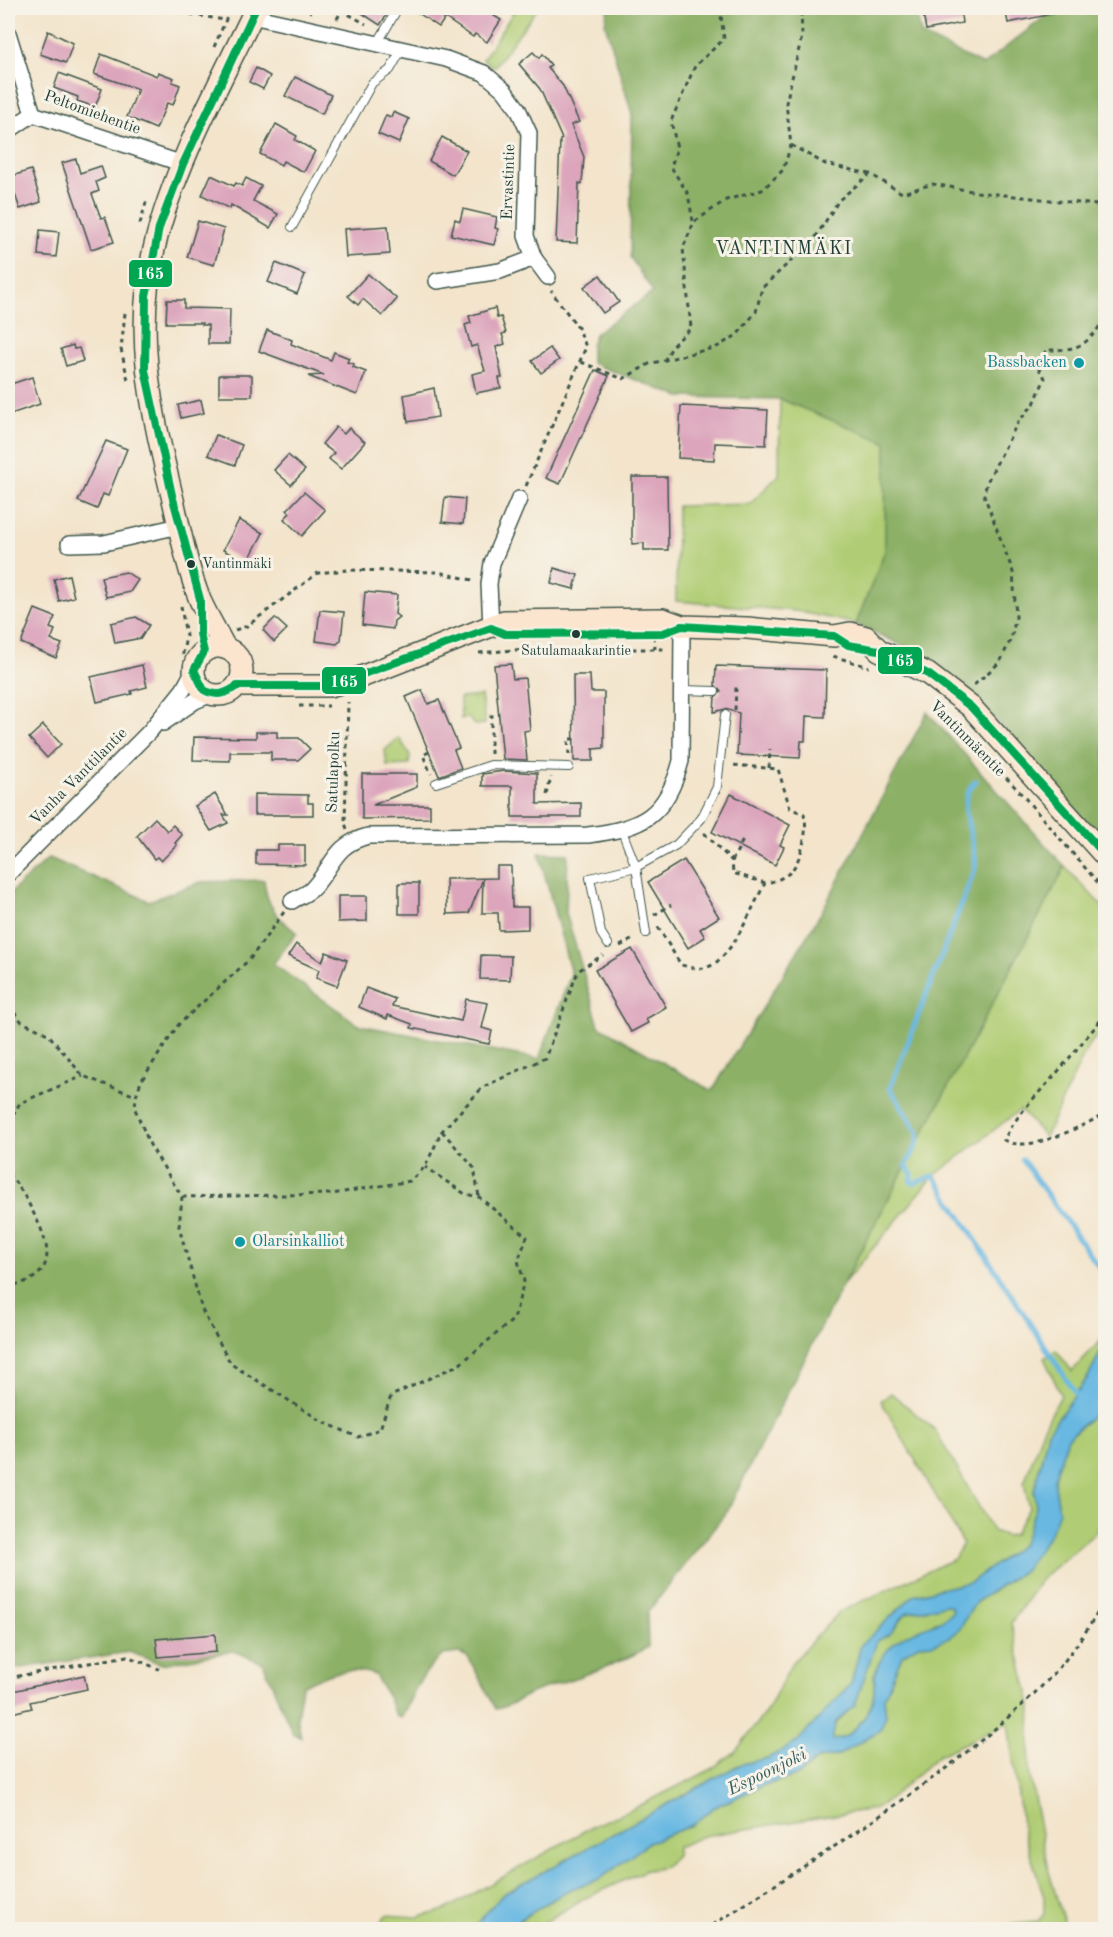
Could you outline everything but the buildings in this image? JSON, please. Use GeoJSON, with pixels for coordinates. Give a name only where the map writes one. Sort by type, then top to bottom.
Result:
{"type":"FeatureCollection","features":[{"type":"Feature","properties":{"kind":"street","name":"Ervastintie"},"geometry":{"type":"LineString","coordinates":[[254,12],[380,39],[402,49],[446,58],[484,72],[504,90],[518,109],[529,133],[526,236],[529,260],[550,284]]}},
{"type":"Feature","properties":{"kind":"street"},"geometry":{"type":"LineString","coordinates":[[204,645],[236,655],[240,676],[226,694],[212,694],[199,685],[204,645],[200,599],[179,526],[145,370],[144,318],[154,245],[183,164],[254,12]]}},
{"type":"Feature","properties":{"kind":"street","name":"Peltomiehentie"},"geometry":{"type":"LineString","coordinates":[[8,33],[33,114],[183,164]]}},
{"type":"Feature","properties":{"kind":"street"},"geometry":{"type":"LineString","coordinates":[[8,131],[33,114]]}},
{"type":"Feature","properties":{"kind":"street"},"geometry":{"type":"LineString","coordinates":[[437,281],[500,271],[529,260]]}},
{"type":"Feature","properties":{"kind":"street"},"geometry":{"type":"LineString","coordinates":[[240,676],[297,696],[361,677],[491,628],[489,584],[492,562],[519,499]]}},
{"type":"Feature","properties":{"kind":"street"},"geometry":{"type":"LineString","coordinates":[[69,544],[104,543],[179,526]]}},
{"type":"Feature","properties":{"kind":"street"},"geometry":{"type":"LineString","coordinates":[[292,901],[311,890],[338,852],[351,841],[368,836],[588,836],[622,831],[651,817],[667,798],[676,782],[681,761],[682,626]]}},
{"type":"Feature","properties":{"kind":"street","name":"Vantinmäentie"},"geometry":{"type":"LineString","coordinates":[[491,628],[505,634],[663,633],[682,626],[747,628],[831,645],[850,633],[866,637],[875,659],[928,674],[960,698],[1106,857]]}},
{"type":"Feature","properties":{"kind":"street","name":"Vanha Vanttilantie"},"geometry":{"type":"LineString","coordinates":[[8,874],[150,731],[183,690],[204,645]]}},
{"type":"Feature","properties":{"kind":"street","name":"Vanha Vanttilantie"},"geometry":{"type":"LineString","coordinates":[[150,731],[195,701],[212,694]]}},
{"type":"Feature","properties":{"kind":"lane"},"geometry":{"type":"LineString","coordinates":[[380,39],[398,8]]}},
{"type":"Feature","properties":{"kind":"lane"},"geometry":{"type":"LineString","coordinates":[[292,227],[372,83],[390,70],[402,49]]}},
{"type":"Feature","properties":{"kind":"lane"},"geometry":{"type":"LineString","coordinates":[[682,690],[715,691]]}},
{"type":"Feature","properties":{"kind":"lane"},"geometry":{"type":"LineString","coordinates":[[608,948],[601,933],[590,878],[636,867],[676,845],[696,825],[717,787],[725,715]]}},
{"type":"Feature","properties":{"kind":"lane"},"geometry":{"type":"LineString","coordinates":[[436,783],[491,765],[569,767]]}},
{"type":"Feature","properties":{"kind":"lane"},"geometry":{"type":"LineString","coordinates":[[622,831],[636,867],[646,933]]}},
{"type":"Feature","properties":{"kind":"path"},"geometry":{"type":"LineString","coordinates":[[155,8],[224,20],[231,8]]}},
{"type":"Feature","properties":{"kind":"path"},"geometry":{"type":"LineString","coordinates":[[694,222],[688,194],[671,167],[677,148],[671,121],[695,66],[724,39],[720,8]]}},
{"type":"Feature","properties":{"kind":"path"},"geometry":{"type":"LineString","coordinates":[[664,361],[673,345],[692,328],[683,249],[694,222],[726,200],[762,190],[783,170],[791,145],[786,103],[802,36],[801,8]]}},
{"type":"Feature","properties":{"kind":"path"},"geometry":{"type":"LineString","coordinates":[[341,10],[380,39]]}},
{"type":"Feature","properties":{"kind":"path"},"geometry":{"type":"LineString","coordinates":[[791,145],[825,164],[870,174],[902,193],[933,184],[977,192],[1106,206]]}},
{"type":"Feature","properties":{"kind":"path"},"geometry":{"type":"LineString","coordinates":[[581,362],[623,379],[649,364],[717,347],[737,335],[756,312],[762,288],[815,238],[839,200],[870,174]]}},
{"type":"Feature","properties":{"kind":"path"},"geometry":{"type":"LineString","coordinates":[[519,499],[586,347],[550,284],[529,260]]}},
{"type":"Feature","properties":{"kind":"path"},"geometry":{"type":"LineString","coordinates":[[960,698],[1000,662],[1011,639],[1016,617],[1013,572],[987,506],[984,495],[987,482],[1018,422],[1034,404],[1045,378],[1039,369],[1047,350],[1073,350],[1092,339],[1106,317]]}},
{"type":"Feature","properties":{"kind":"path"},"geometry":{"type":"LineString","coordinates":[[204,645],[240,630],[318,573],[347,570],[438,572],[484,583]]}},
{"type":"Feature","properties":{"kind":"path"},"geometry":{"type":"LineString","coordinates":[[831,645],[875,659]]}},
{"type":"Feature","properties":{"kind":"path"},"geometry":{"type":"LineString","coordinates":[[476,653],[490,650],[526,649],[682,650]]}},
{"type":"Feature","properties":{"kind":"path"},"geometry":{"type":"LineString","coordinates":[[735,715],[736,687]]}},
{"type":"Feature","properties":{"kind":"path"},"geometry":{"type":"LineString","coordinates":[[297,696],[326,707],[358,698]]}},
{"type":"Feature","properties":{"kind":"path","name":"Satulapolku"},"geometry":{"type":"LineString","coordinates":[[348,702],[345,823],[351,841]]}},
{"type":"Feature","properties":{"kind":"path","name":"Vantinmäentie"},"geometry":{"type":"LineString","coordinates":[[932,703],[947,715],[1018,790],[1106,892]]}},
{"type":"Feature","properties":{"kind":"path"},"geometry":{"type":"LineString","coordinates":[[491,765],[490,716],[499,716]]}},
{"type":"Feature","properties":{"kind":"path"},"geometry":{"type":"LineString","coordinates":[[569,767],[568,739],[574,738]]}},
{"type":"Feature","properties":{"kind":"path"},"geometry":{"type":"LineString","coordinates":[[769,768],[770,749]]}},
{"type":"Feature","properties":{"kind":"path"},"geometry":{"type":"LineString","coordinates":[[429,752],[423,755],[436,783]]}},
{"type":"Feature","properties":{"kind":"path"},"geometry":{"type":"LineString","coordinates":[[721,764],[778,769],[790,808],[804,814],[807,821],[806,839],[790,873],[776,881],[765,883],[733,873],[732,861],[743,840]]}},
{"type":"Feature","properties":{"kind":"path"},"geometry":{"type":"LineString","coordinates":[[547,795],[556,767]]}},
{"type":"Feature","properties":{"kind":"path"},"geometry":{"type":"LineString","coordinates":[[696,825],[732,861]]}},
{"type":"Feature","properties":{"kind":"path"},"geometry":{"type":"LineString","coordinates":[[652,907],[658,927],[681,965],[698,969],[709,967],[724,957],[765,883]]}},
{"type":"Feature","properties":{"kind":"path"},"geometry":{"type":"LineString","coordinates":[[292,901],[250,959],[179,1023],[157,1053],[136,1096],[135,1109],[150,1145],[182,1197],[179,1227],[202,1310],[231,1364],[323,1422],[358,1437],[380,1429],[391,1396],[460,1364],[514,1319],[524,1281],[518,1262],[527,1237],[479,1197],[465,1194],[425,1167]]}},
{"type":"Feature","properties":{"kind":"path"},"geometry":{"type":"LineString","coordinates":[[654,915],[670,904]]}},
{"type":"Feature","properties":{"kind":"path"},"geometry":{"type":"LineString","coordinates":[[617,948],[646,933]]}},
{"type":"Feature","properties":{"kind":"path"},"geometry":{"type":"LineString","coordinates":[[182,1197],[332,1194],[410,1181],[425,1167],[442,1131],[483,1087],[545,1058],[578,971],[608,948]]}},
{"type":"Feature","properties":{"kind":"path"},"geometry":{"type":"LineString","coordinates":[[8,1005],[22,1022],[48,1034],[83,1076],[136,1096]]}},
{"type":"Feature","properties":{"kind":"path"},"geometry":{"type":"LineString","coordinates":[[1106,1014],[1032,1098],[1012,1124],[1004,1140],[1009,1143],[1038,1142],[1073,1130],[1106,1114]]}},
{"type":"Feature","properties":{"kind":"path"},"geometry":{"type":"LineString","coordinates":[[8,1123],[20,1103],[83,1076]]}},
{"type":"Feature","properties":{"kind":"path"},"geometry":{"type":"LineString","coordinates":[[442,1131],[474,1168],[479,1197]]}},
{"type":"Feature","properties":{"kind":"path"},"geometry":{"type":"LineString","coordinates":[[8,1174],[25,1197],[44,1234],[48,1258],[40,1275],[23,1284],[8,1286]]}},
{"type":"Feature","properties":{"kind":"path"},"geometry":{"type":"LineString","coordinates":[[705,1929],[812,1860],[973,1747],[1045,1683],[1083,1637],[1106,1599]]}},
{"type":"Feature","properties":{"kind":"path"},"geometry":{"type":"LineString","coordinates":[[8,1678],[127,1656],[159,1670]]}},
{"type":"Feature","properties":{"kind":"green space"},"geometry":{"type":"Polygon","coordinates":[[[516,8],[538,8],[494,67],[483,59],[516,8]]]}},
{"type":"Feature","properties":{"kind":"green space"},"geometry":{"type":"Polygon","coordinates":[[[608,8],[916,8],[921,35],[983,65],[1056,8],[1105,8],[1105,846],[976,697],[934,660],[856,624],[885,551],[886,442],[780,399],[680,397],[591,363],[591,345],[595,334],[653,292],[630,257],[632,114],[605,23],[608,8]]]}},
{"type":"Feature","properties":{"kind":"green space"},"geometry":{"type":"Polygon","coordinates":[[[780,399],[886,442],[885,551],[856,624],[796,611],[676,601],[677,506],[750,504],[779,475],[780,399]]]}},
{"type":"Feature","properties":{"kind":"green space"},"geometry":{"type":"Polygon","coordinates":[[[481,696],[485,724],[474,725],[468,717],[461,719],[460,698],[481,696]]]}},
{"type":"Feature","properties":{"kind":"green space"},"geometry":{"type":"Polygon","coordinates":[[[927,712],[1065,867],[843,1284],[726,1513],[647,1613],[648,1647],[606,1667],[534,1692],[496,1709],[468,1657],[459,1653],[443,1655],[419,1682],[401,1718],[395,1716],[389,1699],[375,1675],[347,1671],[328,1675],[302,1686],[297,1717],[301,1737],[293,1734],[263,1663],[233,1651],[162,1664],[129,1652],[8,1670],[8,895],[49,858],[149,901],[201,882],[264,880],[270,904],[284,922],[297,933],[273,964],[359,1025],[539,1059],[571,974],[539,853],[568,854],[566,913],[599,1026],[712,1091],[821,913],[927,712]]]}},
{"type":"Feature","properties":{"kind":"green space"},"geometry":{"type":"Polygon","coordinates":[[[399,738],[410,755],[409,765],[387,766],[385,750],[399,738]]]}},
{"type":"Feature","properties":{"kind":"green space"},"geometry":{"type":"Polygon","coordinates":[[[1065,867],[1105,909],[1105,1027],[1088,1046],[1045,1137],[1020,1110],[934,1176],[843,1284],[1065,867]]]}},
{"type":"Feature","properties":{"kind":"green space"},"geometry":{"type":"Polygon","coordinates":[[[1105,1336],[1105,1343],[1088,1377],[1048,1432],[1034,1491],[1036,1507],[1023,1544],[971,1582],[914,1595],[861,1645],[851,1684],[796,1743],[768,1758],[739,1765],[503,1894],[472,1929],[375,1930],[386,1915],[419,1917],[445,1910],[593,1826],[631,1810],[708,1771],[735,1752],[768,1709],[792,1663],[839,1612],[954,1559],[963,1543],[881,1401],[891,1393],[935,1430],[993,1531],[1006,1536],[1014,1534],[1029,1508],[1024,1483],[1043,1429],[1061,1395],[1044,1358],[1056,1350],[1072,1371],[1105,1336]]]}},
{"type":"Feature","properties":{"kind":"green space"},"geometry":{"type":"Polygon","coordinates":[[[1105,1390],[1105,1516],[1095,1533],[1042,1578],[1011,1623],[1031,1704],[1029,1771],[1047,1865],[1066,1929],[1002,1929],[1015,1923],[1038,1921],[1044,1914],[1044,1897],[1023,1831],[1008,1723],[939,1755],[885,1803],[873,1809],[703,1836],[677,1847],[676,1856],[662,1868],[646,1870],[581,1900],[534,1929],[505,1930],[568,1890],[600,1879],[650,1842],[692,1825],[713,1808],[761,1786],[799,1775],[817,1759],[839,1755],[880,1730],[886,1716],[884,1698],[902,1655],[918,1645],[934,1644],[959,1629],[976,1602],[1025,1570],[1058,1503],[1054,1479],[1068,1438],[1086,1422],[1105,1390]]]}},
{"type":"Feature","properties":{"kind":"green space"},"geometry":{"type":"Polygon","coordinates":[[[945,1605],[952,1607],[953,1611],[943,1621],[935,1622],[874,1674],[871,1704],[858,1725],[846,1736],[832,1740],[834,1727],[857,1696],[877,1641],[890,1634],[906,1613],[945,1605]]]}},
{"type":"Feature","properties":{"kind":"water","name":"Espoonjoki"},"geometry":{"type":"Polygon","coordinates":[[[1105,1343],[1105,1390],[1093,1415],[1068,1438],[1054,1479],[1059,1511],[1052,1531],[1025,1570],[976,1602],[959,1629],[950,1637],[934,1644],[918,1645],[902,1655],[884,1698],[886,1716],[880,1730],[839,1755],[817,1759],[799,1775],[761,1786],[713,1808],[692,1825],[650,1842],[600,1879],[568,1890],[505,1929],[472,1929],[503,1894],[739,1765],[768,1758],[796,1743],[851,1684],[861,1645],[914,1595],[971,1582],[1023,1544],[1036,1507],[1034,1491],[1048,1432],[1088,1377],[1105,1343]],[[945,1605],[906,1613],[890,1634],[877,1641],[855,1705],[836,1722],[832,1740],[852,1732],[867,1712],[873,1699],[877,1668],[887,1650],[906,1635],[945,1618],[953,1611],[952,1607],[945,1605]]]}},
{"type":"Feature","properties":{"kind":"waterway"},"geometry":{"type":"LineString","coordinates":[[976,781],[969,790],[966,800],[975,869],[890,1088],[919,1134],[917,1145],[906,1166],[912,1174],[911,1182],[934,1176],[1078,1397]]}},
{"type":"Feature","properties":{"kind":"waterway"},"geometry":{"type":"LineString","coordinates":[[1022,1159],[1106,1277]]}},
{"type":"Feature","properties":{"kind":"transit line","name":"165"},"geometry":{"type":"LineString","coordinates":[[256,8],[183,164],[159,228],[146,296],[145,370],[172,495],[200,599],[200,634],[204,652],[194,670],[204,690],[217,694],[225,693],[237,686],[330,686],[491,628],[505,634],[663,633],[682,626],[834,636],[848,645],[879,650],[928,674],[971,707],[1106,856]]}},
{"type":"Feature","properties":{"kind":"place","name":"Bassbacken"},"geometry":{"type":"Point","coordinates":[1079,363]}},
{"type":"Feature","properties":{"kind":"place","name":"Vantinmäki"},"geometry":{"type":"Point","coordinates":[191,564]}},
{"type":"Feature","properties":{"kind":"place","name":"Satulamaakarintie"},"geometry":{"type":"Point","coordinates":[576,634]}},
{"type":"Feature","properties":{"kind":"place","name":"Olarsinkalliot"},"geometry":{"type":"Point","coordinates":[240,1242]}},
{"type":"Feature","properties":{"kind":"district","name":"VANTINMÄKI"},"geometry":{"type":"Point","coordinates":[784,249]}}]}
